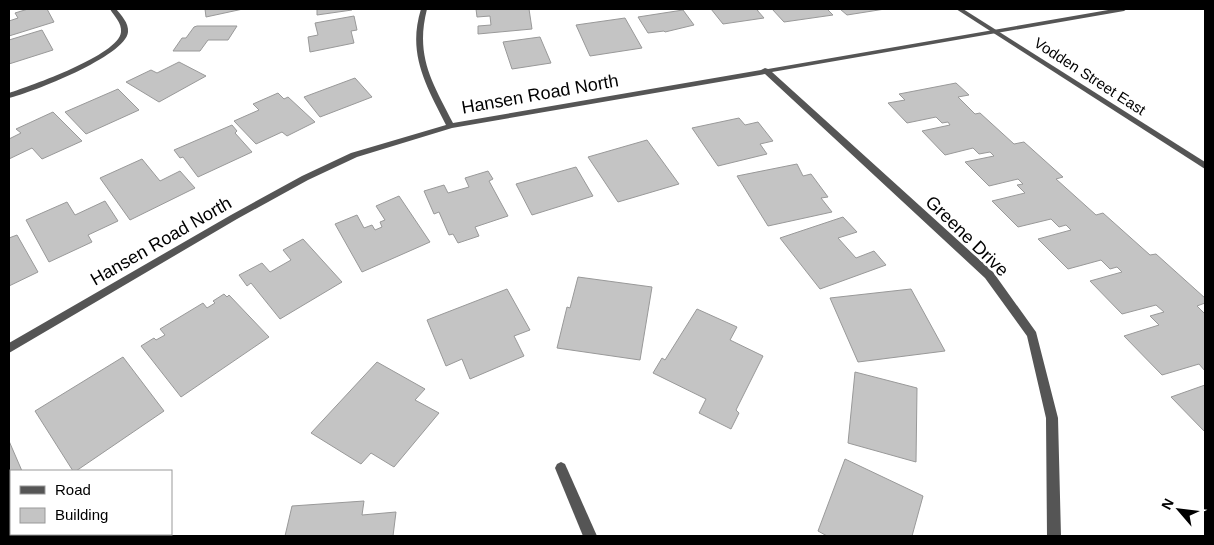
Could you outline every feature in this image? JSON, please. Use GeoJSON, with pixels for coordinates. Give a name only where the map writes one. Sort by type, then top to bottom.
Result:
{"type":"FeatureCollection","features":[{"type":"Feature","properties":{"kind":"street"},"geometry":{"type":"LineString","coordinates":[[9,96],[93,62],[115,46],[124,37],[124,26],[113,9]]}},
{"type":"Feature","properties":{"kind":"street"},"geometry":{"type":"LineString","coordinates":[[424,9],[418,25],[420,58],[433,92],[451,126]]}},
{"type":"Feature","properties":{"kind":"street","name":"Vodden Street East"},"geometry":{"type":"LineString","coordinates":[[960,9],[1205,166]]}},
{"type":"Feature","properties":{"kind":"street","name":"Hansen Road North"},"geometry":{"type":"LineString","coordinates":[[9,348],[234,217],[305,178],[354,154],[451,126],[993,30],[1124,9]]}},
{"type":"Feature","properties":{"kind":"street","name":"Greene Drive"},"geometry":{"type":"LineString","coordinates":[[765,70],[989,275],[1032,335],[1052,418],[1054,536]]}},
{"type":"Feature","properties":{"kind":"street"},"geometry":{"type":"LineString","coordinates":[[561,468],[590,536]]}},
{"type":"Feature","properties":{"kind":"building"},"geometry":{"type":"Polygon","coordinates":[[[28,9],[47,9],[54,22],[9,36],[9,21],[18,18],[15,13],[28,9]]]}},
{"type":"Feature","properties":{"kind":"building"},"geometry":{"type":"Polygon","coordinates":[[[205,9],[243,9],[206,17],[205,9]]]}},
{"type":"Feature","properties":{"kind":"building"},"geometry":{"type":"Polygon","coordinates":[[[317,9],[352,9],[352,10],[317,15],[317,9]]]}},
{"type":"Feature","properties":{"kind":"building"},"geometry":{"type":"Polygon","coordinates":[[[476,9],[529,9],[532,29],[478,34],[478,26],[491,25],[490,16],[477,17],[476,9]]]}},
{"type":"Feature","properties":{"kind":"building"},"geometry":{"type":"Polygon","coordinates":[[[711,9],[762,9],[757,10],[764,18],[723,24],[711,9]]]}},
{"type":"Feature","properties":{"kind":"building"},"geometry":{"type":"Polygon","coordinates":[[[772,9],[827,9],[833,15],[784,22],[772,9]]]}},
{"type":"Feature","properties":{"kind":"building"},"geometry":{"type":"Polygon","coordinates":[[[840,9],[885,9],[847,15],[840,9]]]}},
{"type":"Feature","properties":{"kind":"building"},"geometry":{"type":"Polygon","coordinates":[[[683,10],[694,25],[665,32],[648,33],[638,17],[683,10]]]}},
{"type":"Feature","properties":{"kind":"building"},"geometry":{"type":"Polygon","coordinates":[[[354,16],[357,30],[351,31],[354,43],[310,52],[308,37],[318,35],[315,23],[354,16]]]}},
{"type":"Feature","properties":{"kind":"building"},"geometry":{"type":"Polygon","coordinates":[[[625,18],[642,48],[590,56],[576,25],[625,18]]]}},
{"type":"Feature","properties":{"kind":"building"},"geometry":{"type":"Polygon","coordinates":[[[237,26],[228,40],[208,40],[200,51],[173,51],[182,38],[186,38],[194,27],[237,26]]]}},
{"type":"Feature","properties":{"kind":"building"},"geometry":{"type":"Polygon","coordinates":[[[42,30],[53,50],[9,64],[9,40],[42,30]]]}},
{"type":"Feature","properties":{"kind":"building"},"geometry":{"type":"Polygon","coordinates":[[[540,37],[551,63],[512,69],[503,42],[540,37]]]}},
{"type":"Feature","properties":{"kind":"building"},"geometry":{"type":"Polygon","coordinates":[[[179,62],[206,76],[159,102],[126,82],[151,70],[157,73],[179,62]]]}},
{"type":"Feature","properties":{"kind":"building"},"geometry":{"type":"Polygon","coordinates":[[[355,78],[372,97],[320,117],[304,97],[355,78]]]}},
{"type":"Feature","properties":{"kind":"building"},"geometry":{"type":"Polygon","coordinates":[[[956,83],[969,95],[958,97],[975,114],[980,113],[1014,144],[1024,142],[1063,177],[1056,179],[1096,215],[1103,213],[1150,255],[1156,254],[1205,298],[1205,303],[1197,306],[1205,314],[1205,371],[1199,364],[1162,375],[1124,336],[1159,325],[1150,316],[1164,312],[1156,305],[1122,314],[1090,281],[1122,272],[1117,267],[1110,269],[1101,260],[1068,269],[1038,239],[1071,230],[1066,225],[1059,227],[1051,219],[1018,227],[992,201],[1025,193],[1017,185],[1023,184],[1018,179],[989,186],[965,162],[994,156],[990,152],[979,154],[973,148],[945,155],[922,131],[950,125],[948,122],[942,123],[936,117],[907,123],[888,103],[905,100],[899,94],[956,83]]]}},
{"type":"Feature","properties":{"kind":"building"},"geometry":{"type":"Polygon","coordinates":[[[118,89],[139,110],[86,134],[65,112],[118,89]]]}},
{"type":"Feature","properties":{"kind":"building"},"geometry":{"type":"Polygon","coordinates":[[[278,93],[284,99],[288,97],[315,122],[287,136],[282,132],[256,144],[234,121],[259,110],[253,104],[278,93]]]}},
{"type":"Feature","properties":{"kind":"building"},"geometry":{"type":"Polygon","coordinates":[[[53,112],[82,141],[42,159],[32,148],[9,159],[9,139],[21,133],[16,129],[53,112]]]}},
{"type":"Feature","properties":{"kind":"building"},"geometry":{"type":"Polygon","coordinates":[[[739,118],[745,125],[758,122],[773,141],[760,144],[767,154],[718,166],[692,128],[739,118]]]}},
{"type":"Feature","properties":{"kind":"building"},"geometry":{"type":"Polygon","coordinates":[[[232,125],[237,131],[235,133],[252,152],[198,177],[183,157],[180,158],[174,150],[232,125]]]}},
{"type":"Feature","properties":{"kind":"building"},"geometry":{"type":"Polygon","coordinates":[[[647,140],[679,184],[618,202],[588,157],[647,140]]]}},
{"type":"Feature","properties":{"kind":"building"},"geometry":{"type":"Polygon","coordinates":[[[142,159],[160,181],[180,171],[195,188],[130,220],[100,178],[142,159]]]}},
{"type":"Feature","properties":{"kind":"building"},"geometry":{"type":"Polygon","coordinates":[[[797,164],[803,176],[811,174],[828,197],[821,198],[832,212],[768,226],[737,176],[797,164]]]}},
{"type":"Feature","properties":{"kind":"building"},"geometry":{"type":"Polygon","coordinates":[[[576,167],[593,196],[532,215],[516,184],[576,167]]]}},
{"type":"Feature","properties":{"kind":"building"},"geometry":{"type":"Polygon","coordinates":[[[488,171],[493,179],[489,181],[508,216],[475,227],[479,236],[458,243],[453,234],[449,235],[439,212],[434,214],[424,191],[444,185],[448,193],[469,187],[465,178],[488,171]]]}},
{"type":"Feature","properties":{"kind":"building"},"geometry":{"type":"Polygon","coordinates":[[[399,196],[430,242],[362,272],[335,224],[357,215],[364,228],[372,225],[375,230],[382,227],[380,222],[385,220],[376,206],[399,196]]]}},
{"type":"Feature","properties":{"kind":"building"},"geometry":{"type":"Polygon","coordinates":[[[105,201],[118,221],[88,235],[92,242],[49,262],[26,220],[67,202],[75,215],[105,201]]]}},
{"type":"Feature","properties":{"kind":"building"},"geometry":{"type":"Polygon","coordinates":[[[843,217],[857,232],[838,238],[856,258],[874,251],[886,265],[820,289],[780,238],[843,217]]]}},
{"type":"Feature","properties":{"kind":"building"},"geometry":{"type":"Polygon","coordinates":[[[17,235],[38,272],[9,286],[9,238],[17,235]]]}},
{"type":"Feature","properties":{"kind":"building"},"geometry":{"type":"Polygon","coordinates":[[[303,239],[342,282],[280,319],[251,283],[247,286],[239,275],[262,263],[270,272],[291,260],[283,250],[303,239]]]}},
{"type":"Feature","properties":{"kind":"building"},"geometry":{"type":"Polygon","coordinates":[[[578,277],[652,287],[640,360],[557,348],[567,307],[570,308],[578,277]]]}},
{"type":"Feature","properties":{"kind":"building"},"geometry":{"type":"Polygon","coordinates":[[[507,289],[530,330],[514,336],[524,356],[470,379],[462,359],[446,366],[427,320],[507,289]]]}},
{"type":"Feature","properties":{"kind":"building"},"geometry":{"type":"Polygon","coordinates":[[[911,289],[945,351],[858,362],[830,298],[911,289]]]}},
{"type":"Feature","properties":{"kind":"building"},"geometry":{"type":"Polygon","coordinates":[[[224,294],[227,297],[229,295],[269,337],[181,397],[141,346],[154,338],[156,340],[165,335],[160,329],[203,303],[207,308],[215,303],[213,301],[224,294]]]}},
{"type":"Feature","properties":{"kind":"building"},"geometry":{"type":"Polygon","coordinates":[[[697,309],[737,327],[730,340],[763,356],[736,410],[739,413],[731,429],[699,413],[706,399],[653,373],[662,358],[665,360],[697,309]]]}},
{"type":"Feature","properties":{"kind":"building"},"geometry":{"type":"Polygon","coordinates":[[[123,357],[164,411],[77,470],[72,470],[35,411],[123,357]]]}},
{"type":"Feature","properties":{"kind":"building"},"geometry":{"type":"Polygon","coordinates":[[[377,362],[425,389],[415,400],[439,413],[394,467],[371,453],[361,464],[311,433],[377,362]]]}},
{"type":"Feature","properties":{"kind":"building"},"geometry":{"type":"Polygon","coordinates":[[[855,372],[917,388],[916,462],[848,443],[855,372]]]}},
{"type":"Feature","properties":{"kind":"building"},"geometry":{"type":"Polygon","coordinates":[[[1205,385],[1205,432],[1171,397],[1205,385]]]}},
{"type":"Feature","properties":{"kind":"building"},"geometry":{"type":"Polygon","coordinates":[[[9,441],[22,470],[10,470],[9,512],[9,441]]]}},
{"type":"Feature","properties":{"kind":"building"},"geometry":{"type":"Polygon","coordinates":[[[845,459],[923,496],[912,536],[827,536],[818,531],[845,459]]]}},
{"type":"Feature","properties":{"kind":"building"},"geometry":{"type":"Polygon","coordinates":[[[364,501],[362,515],[396,512],[393,536],[285,536],[292,506],[364,501]]]}}]}
